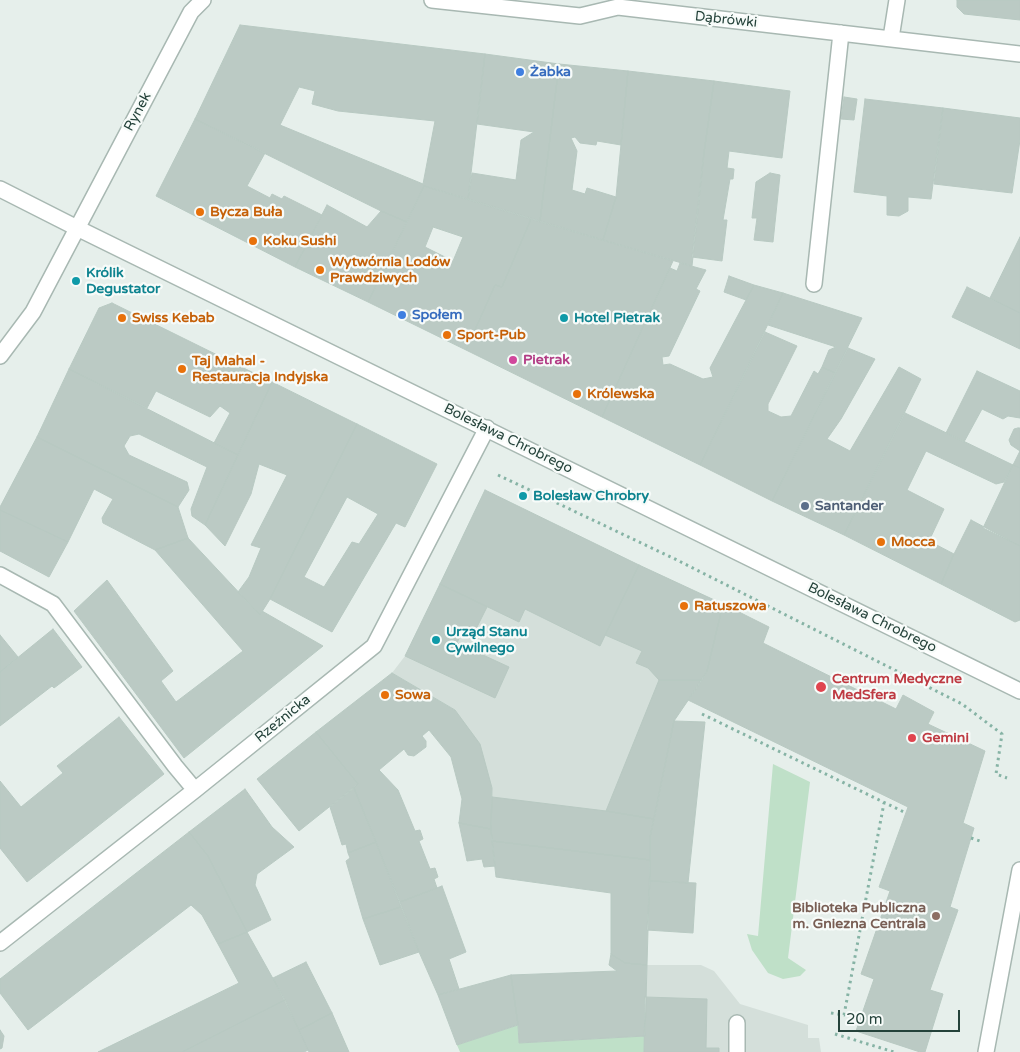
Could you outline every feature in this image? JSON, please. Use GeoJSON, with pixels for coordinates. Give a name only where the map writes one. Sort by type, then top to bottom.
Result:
{"type":"FeatureCollection","features":[{"type":"Feature","properties":{"kind":"street","name":"Rynek"},"geometry":{"type":"LineString","coordinates":[[0,356],[33,312],[191,12],[203,0]]}},
{"type":"Feature","properties":{"kind":"street","name":"Dąbrówki"},"geometry":{"type":"LineString","coordinates":[[432,0],[483,3],[580,16],[618,7],[1020,54]]}},
{"type":"Feature","properties":{"kind":"street"},"geometry":{"type":"LineString","coordinates":[[891,38],[897,0]]}},
{"type":"Feature","properties":{"kind":"street"},"geometry":{"type":"LineString","coordinates":[[814,284],[841,33]]}},
{"type":"Feature","properties":{"kind":"street"},"geometry":{"type":"LineString","coordinates":[[0,189],[77,228]]}},
{"type":"Feature","properties":{"kind":"street","name":"Bolesława Chrobrego"},"geometry":{"type":"LineString","coordinates":[[77,228],[1020,691]]}},
{"type":"Feature","properties":{"kind":"street","name":"Rzeźnicka"},"geometry":{"type":"LineString","coordinates":[[0,943],[374,646],[487,428]]}},
{"type":"Feature","properties":{"kind":"street"},"geometry":{"type":"LineString","coordinates":[[0,575],[53,604],[174,766],[195,790]]}},
{"type":"Feature","properties":{"kind":"street"},"geometry":{"type":"LineString","coordinates":[[986,1052],[1020,870]]}},
{"type":"Feature","properties":{"kind":"street"},"geometry":{"type":"LineString","coordinates":[[737,1023],[737,1052]]}},
{"type":"Feature","properties":{"kind":"path"},"geometry":{"type":"LineString","coordinates":[[498,475],[677,560],[962,704],[1002,734],[996,774],[1007,778]]}},
{"type":"Feature","properties":{"kind":"path"},"geometry":{"type":"LineString","coordinates":[[702,714],[906,813]]}},
{"type":"Feature","properties":{"kind":"path"},"geometry":{"type":"LineString","coordinates":[[831,1013],[844,1014],[884,803]]}},
{"type":"Feature","properties":{"kind":"path"},"geometry":{"type":"LineString","coordinates":[[971,838],[980,841]]}},
{"type":"Feature","properties":{"kind":"path"},"geometry":{"type":"LineString","coordinates":[[835,1034],[894,1052]]}},
{"type":"Feature","properties":{"kind":"shaded area"},"geometry":{"type":"Polygon","coordinates":[[[485,490],[723,604],[707,671],[674,721],[654,819],[491,829],[492,788],[455,710],[392,673],[405,656],[485,490]]]}},
{"type":"Feature","properties":{"kind":"shaded area"},"geometry":{"type":"Polygon","coordinates":[[[647,965],[701,965],[714,971],[740,1004],[808,1025],[808,1038],[819,1038],[821,1052],[460,1052],[519,1043],[644,1036],[647,965]]]}},
{"type":"Feature","properties":{"kind":"green space"},"geometry":{"type":"Polygon","coordinates":[[[773,764],[810,782],[788,958],[806,970],[800,976],[783,979],[768,973],[752,950],[747,934],[758,936],[773,764]]]}},
{"type":"Feature","properties":{"kind":"green space"},"geometry":{"type":"Polygon","coordinates":[[[518,1025],[519,1043],[645,1036],[644,1052],[460,1052],[457,1045],[518,1025]]]}},
{"type":"Feature","properties":{"kind":"building"},"geometry":{"type":"Polygon","coordinates":[[[957,0],[1020,0],[1020,20],[964,14],[957,7],[957,0]]]}},
{"type":"Feature","properties":{"kind":"building"},"geometry":{"type":"Polygon","coordinates":[[[240,25],[485,54],[468,199],[424,186],[407,222],[195,119],[240,25]],[[299,87],[280,125],[423,184],[435,121],[338,111],[312,104],[315,91],[299,87]]]}},
{"type":"Feature","properties":{"kind":"building"},"geometry":{"type":"Polygon","coordinates":[[[485,54],[559,64],[540,221],[468,199],[472,173],[516,180],[521,140],[534,132],[477,124],[485,54]]]}},
{"type":"Feature","properties":{"kind":"building"},"geometry":{"type":"Polygon","coordinates":[[[559,64],[628,71],[621,145],[597,141],[596,145],[580,143],[575,137],[571,138],[577,151],[572,190],[585,194],[587,188],[616,197],[603,240],[540,221],[559,64]]]}},
{"type":"Feature","properties":{"kind":"building"},"geometry":{"type":"Polygon","coordinates":[[[628,71],[714,81],[692,266],[603,240],[616,197],[628,71]]]}},
{"type":"Feature","properties":{"kind":"building"},"geometry":{"type":"Polygon","coordinates":[[[714,81],[790,91],[782,158],[729,151],[727,168],[734,169],[733,179],[730,179],[723,220],[727,220],[722,261],[692,257],[714,81]]]}},
{"type":"Feature","properties":{"kind":"building"},"geometry":{"type":"Polygon","coordinates":[[[844,97],[857,99],[854,120],[841,119],[844,97]]]}},
{"type":"Feature","properties":{"kind":"building"},"geometry":{"type":"Polygon","coordinates":[[[865,99],[943,108],[931,199],[908,197],[908,211],[899,216],[887,215],[887,196],[854,192],[865,99]]]}},
{"type":"Feature","properties":{"kind":"building"},"geometry":{"type":"Polygon","coordinates":[[[943,108],[1020,118],[1020,140],[1012,193],[934,184],[943,108]]]}},
{"type":"Feature","properties":{"kind":"building"},"geometry":{"type":"Polygon","coordinates":[[[195,119],[265,153],[247,186],[270,198],[272,194],[282,199],[284,196],[322,215],[295,267],[156,196],[195,119]]]}},
{"type":"Feature","properties":{"kind":"building"},"geometry":{"type":"Polygon","coordinates":[[[770,173],[780,175],[773,242],[754,240],[757,218],[752,218],[756,182],[770,173]]]}},
{"type":"Feature","properties":{"kind":"building"},"geometry":{"type":"Polygon","coordinates":[[[424,186],[531,219],[502,287],[495,285],[466,350],[368,302],[424,186]],[[433,227],[425,247],[453,261],[463,237],[433,227]]]}},
{"type":"Feature","properties":{"kind":"building"},"geometry":{"type":"Polygon","coordinates":[[[327,205],[367,227],[381,211],[407,222],[368,302],[295,267],[327,205]]]}},
{"type":"Feature","properties":{"kind":"building","name":"Hotel Pietrak"},"geometry":{"type":"Polygon","coordinates":[[[531,219],[673,261],[602,417],[466,350],[495,285],[502,287],[531,219]]]}},
{"type":"Feature","properties":{"kind":"building"},"geometry":{"type":"Polygon","coordinates":[[[1020,237],[1020,313],[990,298],[1020,237]]]}},
{"type":"Feature","properties":{"kind":"building"},"geometry":{"type":"Polygon","coordinates":[[[680,263],[706,270],[696,289],[700,291],[669,356],[662,357],[663,365],[670,364],[703,379],[713,377],[710,368],[754,285],[783,293],[700,465],[602,417],[670,268],[677,271],[680,263]]]}},
{"type":"Feature","properties":{"kind":"building"},"geometry":{"type":"Polygon","coordinates":[[[729,276],[754,285],[746,300],[724,292],[729,276]]]}},
{"type":"Feature","properties":{"kind":"building"},"geometry":{"type":"Polygon","coordinates":[[[967,287],[1020,313],[1020,349],[952,317],[967,287]]]}},
{"type":"Feature","properties":{"kind":"building"},"geometry":{"type":"Polygon","coordinates":[[[783,293],[862,318],[835,373],[822,367],[829,350],[836,347],[768,325],[783,293]]]}},
{"type":"Feature","properties":{"kind":"building"},"geometry":{"type":"Polygon","coordinates":[[[112,303],[272,382],[238,455],[214,443],[230,413],[220,406],[210,417],[156,391],[147,408],[69,369],[99,308],[112,303]]]}},
{"type":"Feature","properties":{"kind":"building"},"geometry":{"type":"Polygon","coordinates":[[[765,332],[797,346],[768,404],[768,411],[781,417],[791,416],[814,371],[818,374],[822,367],[835,373],[772,501],[700,465],[765,332]]]}},
{"type":"Feature","properties":{"kind":"building"},"geometry":{"type":"Polygon","coordinates":[[[848,348],[875,359],[841,419],[827,439],[850,451],[899,367],[921,379],[844,535],[772,501],[848,348]]]}},
{"type":"Feature","properties":{"kind":"building"},"geometry":{"type":"Polygon","coordinates":[[[69,369],[238,455],[205,525],[192,516],[191,509],[207,467],[139,434],[130,436],[124,446],[129,455],[187,482],[189,490],[178,507],[37,437],[69,369]]]}},
{"type":"Feature","properties":{"kind":"building"},"geometry":{"type":"Polygon","coordinates":[[[977,371],[1020,391],[1020,418],[1008,416],[1003,419],[982,409],[964,442],[946,433],[977,371]]]}},
{"type":"Feature","properties":{"kind":"building"},"geometry":{"type":"Polygon","coordinates":[[[272,382],[357,424],[270,599],[260,615],[238,592],[249,577],[261,548],[251,545],[287,475],[259,464],[251,494],[225,546],[205,525],[272,382]]]}},
{"type":"Feature","properties":{"kind":"building"},"geometry":{"type":"Polygon","coordinates":[[[905,413],[1013,465],[1004,482],[996,484],[926,451],[907,490],[944,509],[929,541],[954,554],[941,584],[844,535],[905,413]]]}},
{"type":"Feature","properties":{"kind":"building"},"geometry":{"type":"Polygon","coordinates":[[[357,424],[437,464],[405,527],[396,523],[332,632],[270,599],[357,424]],[[347,497],[304,577],[324,587],[352,542],[359,544],[378,514],[347,497]]]}},
{"type":"Feature","properties":{"kind":"building"},"geometry":{"type":"Polygon","coordinates":[[[1020,428],[1020,451],[1011,445],[1009,440],[1014,429],[1020,428]]]}},
{"type":"Feature","properties":{"kind":"building"},"geometry":{"type":"Polygon","coordinates":[[[37,437],[178,507],[188,538],[155,550],[103,523],[102,518],[113,499],[94,489],[68,542],[0,510],[37,437]]]}},
{"type":"Feature","properties":{"kind":"building"},"geometry":{"type":"Polygon","coordinates":[[[1020,451],[1020,468],[1013,465],[1020,451]]]}},
{"type":"Feature","properties":{"kind":"building"},"geometry":{"type":"Polygon","coordinates":[[[1013,465],[1020,468],[1020,546],[983,528],[1013,465]]]}},
{"type":"Feature","properties":{"kind":"building"},"geometry":{"type":"Polygon","coordinates":[[[485,490],[639,565],[600,646],[525,609],[519,622],[440,584],[485,490]]]}},
{"type":"Feature","properties":{"kind":"building"},"geometry":{"type":"Polygon","coordinates":[[[0,510],[68,542],[49,577],[0,551],[0,510]]]}},
{"type":"Feature","properties":{"kind":"building"},"geometry":{"type":"Polygon","coordinates":[[[971,520],[1020,546],[1020,620],[1015,622],[941,584],[971,520]]]}},
{"type":"Feature","properties":{"kind":"building"},"geometry":{"type":"Polygon","coordinates":[[[188,538],[260,615],[262,611],[323,646],[184,758],[74,611],[107,580],[173,671],[161,681],[176,702],[243,651],[155,550],[188,538]]]}},
{"type":"Feature","properties":{"kind":"building"},"geometry":{"type":"Polygon","coordinates":[[[639,565],[723,604],[707,671],[702,680],[659,680],[648,668],[636,663],[642,651],[605,635],[639,565]]]}},
{"type":"Feature","properties":{"kind":"building","name":"Urząd Stanu Cywilnego"},"geometry":{"type":"Polygon","coordinates":[[[440,584],[487,607],[472,637],[462,632],[457,643],[509,667],[495,698],[405,656],[440,584]]]}},
{"type":"Feature","properties":{"kind":"building"},"geometry":{"type":"Polygon","coordinates":[[[723,604],[769,627],[763,643],[896,709],[903,695],[934,712],[928,724],[985,751],[963,823],[974,828],[950,907],[958,910],[930,990],[943,994],[925,1052],[856,1031],[874,979],[861,974],[890,891],[879,887],[908,807],[688,700],[707,671],[723,604]]]}},
{"type":"Feature","properties":{"kind":"building"},"geometry":{"type":"Polygon","coordinates":[[[53,629],[82,667],[54,688],[52,686],[0,726],[0,672],[53,629]]]}},
{"type":"Feature","properties":{"kind":"building"},"geometry":{"type":"Polygon","coordinates":[[[0,635],[18,657],[0,672],[0,635]]]}},
{"type":"Feature","properties":{"kind":"building"},"geometry":{"type":"Polygon","coordinates":[[[392,673],[455,710],[480,744],[492,788],[491,829],[459,823],[462,799],[451,757],[429,730],[422,736],[426,741],[426,747],[414,756],[408,755],[404,749],[379,770],[398,790],[415,831],[420,830],[423,839],[419,841],[430,869],[435,868],[438,877],[434,879],[437,888],[400,902],[354,788],[358,784],[316,732],[392,673]]]}},
{"type":"Feature","properties":{"kind":"building"},"geometry":{"type":"Polygon","coordinates":[[[659,680],[702,680],[674,721],[654,819],[606,811],[659,680]]]}},
{"type":"Feature","properties":{"kind":"building"},"geometry":{"type":"Polygon","coordinates":[[[119,717],[164,774],[27,882],[0,848],[0,781],[21,807],[63,773],[57,766],[119,717]]]}},
{"type":"Feature","properties":{"kind":"building"},"geometry":{"type":"Polygon","coordinates":[[[674,721],[705,722],[688,883],[650,881],[650,837],[674,721]]]}},
{"type":"Feature","properties":{"kind":"building"},"geometry":{"type":"Polygon","coordinates":[[[316,732],[358,784],[299,831],[257,779],[316,732]]]}},
{"type":"Feature","properties":{"kind":"building"},"geometry":{"type":"Polygon","coordinates":[[[354,788],[376,842],[348,853],[346,844],[342,845],[330,807],[354,788]]]}},
{"type":"Feature","properties":{"kind":"building"},"geometry":{"type":"Polygon","coordinates":[[[245,789],[272,827],[294,847],[257,874],[255,885],[271,920],[247,932],[208,856],[189,832],[245,789]]]}},
{"type":"Feature","properties":{"kind":"building"},"geometry":{"type":"Polygon","coordinates":[[[492,797],[654,819],[650,837],[650,860],[492,841],[492,797]]]}},
{"type":"Feature","properties":{"kind":"building"},"geometry":{"type":"Polygon","coordinates":[[[459,823],[491,829],[495,866],[484,867],[482,859],[467,861],[459,823]]]}},
{"type":"Feature","properties":{"kind":"building"},"geometry":{"type":"Polygon","coordinates":[[[189,832],[208,856],[247,932],[218,944],[202,915],[191,905],[28,1030],[0,993],[0,979],[189,832]]]}},
{"type":"Feature","properties":{"kind":"building"},"geometry":{"type":"Polygon","coordinates":[[[492,841],[650,860],[647,965],[625,963],[611,954],[611,893],[496,877],[492,841]]]}},
{"type":"Feature","properties":{"kind":"building"},"geometry":{"type":"Polygon","coordinates":[[[376,842],[401,907],[363,919],[346,861],[350,858],[348,853],[376,842]]]}},
{"type":"Feature","properties":{"kind":"building"},"geometry":{"type":"Polygon","coordinates":[[[650,881],[696,883],[693,933],[647,930],[650,881]]]}},
{"type":"Feature","properties":{"kind":"building"},"geometry":{"type":"Polygon","coordinates":[[[442,886],[466,952],[449,959],[459,989],[438,995],[400,902],[442,886]]]}},
{"type":"Feature","properties":{"kind":"building"},"geometry":{"type":"Polygon","coordinates":[[[401,907],[419,952],[380,965],[363,919],[401,907]]]}},
{"type":"Feature","properties":{"kind":"building"},"geometry":{"type":"Polygon","coordinates":[[[247,932],[285,1000],[182,1052],[98,1052],[239,983],[218,944],[247,932]]]}},
{"type":"Feature","properties":{"kind":"building"},"geometry":{"type":"Polygon","coordinates":[[[611,954],[625,963],[647,965],[645,1036],[519,1043],[511,975],[617,971],[609,965],[611,954]]]}},
{"type":"Feature","properties":{"kind":"building"},"geometry":{"type":"Polygon","coordinates":[[[306,962],[332,1013],[299,1030],[273,978],[306,962]]]}},
{"type":"Feature","properties":{"kind":"building"},"geometry":{"type":"Polygon","coordinates":[[[511,975],[518,1025],[457,1045],[438,995],[511,975]]]}},
{"type":"Feature","properties":{"kind":"building"},"geometry":{"type":"Polygon","coordinates":[[[645,997],[707,999],[706,1048],[719,1048],[719,1052],[644,1052],[645,997]]]}},
{"type":"Feature","properties":{"kind":"building"},"geometry":{"type":"Polygon","coordinates":[[[285,1000],[308,1050],[304,1052],[182,1052],[285,1000]]]}},
{"type":"Feature","properties":{"kind":"building"},"geometry":{"type":"Polygon","coordinates":[[[332,1013],[349,1052],[309,1052],[299,1030],[332,1013]]]}},
{"type":"Feature","properties":{"kind":"building"},"geometry":{"type":"Polygon","coordinates":[[[0,1030],[4,1036],[2,1048],[0,1049],[0,1030]]]}},
{"type":"Feature","properties":{"kind":"place","name":"Żabka"},"geometry":{"type":"Point","coordinates":[520,72]}},
{"type":"Feature","properties":{"kind":"place","name":"Bycza Buła"},"geometry":{"type":"Point","coordinates":[200,212]}},
{"type":"Feature","properties":{"kind":"place","name":"Koku Sushi"},"geometry":{"type":"Point","coordinates":[253,241]}},
{"type":"Feature","properties":{"kind":"place","name":"Wytwórnia Lodów Prawdziwych"},"geometry":{"type":"Point","coordinates":[320,270]}},
{"type":"Feature","properties":{"kind":"place","name":"Królik Degustator"},"geometry":{"type":"Point","coordinates":[76,281]}},
{"type":"Feature","properties":{"kind":"place","name":"Społem"},"geometry":{"type":"Point","coordinates":[402,315]}},
{"type":"Feature","properties":{"kind":"place","name":"Swiss Kebab"},"geometry":{"type":"Point","coordinates":[122,318]}},
{"type":"Feature","properties":{"kind":"place","name":"Hotel Pietrak"},"geometry":{"type":"Point","coordinates":[564,318]}},
{"type":"Feature","properties":{"kind":"place","name":"Sport-Pub"},"geometry":{"type":"Point","coordinates":[447,335]}},
{"type":"Feature","properties":{"kind":"place","name":"Pietrak"},"geometry":{"type":"Point","coordinates":[513,360]}},
{"type":"Feature","properties":{"kind":"place","name":"Taj Mahal - Restauracja Indyjska"},"geometry":{"type":"Point","coordinates":[182,369]}},
{"type":"Feature","properties":{"kind":"place","name":"Królewska"},"geometry":{"type":"Point","coordinates":[577,394]}},
{"type":"Feature","properties":{"kind":"place","name":"Bolesław Chrobry"},"geometry":{"type":"Point","coordinates":[523,496]}},
{"type":"Feature","properties":{"kind":"place","name":"Santander"},"geometry":{"type":"Point","coordinates":[805,506]}},
{"type":"Feature","properties":{"kind":"place","name":"Mocca"},"geometry":{"type":"Point","coordinates":[881,542]}},
{"type":"Feature","properties":{"kind":"place","name":"Ratuszowa"},"geometry":{"type":"Point","coordinates":[684,606]}},
{"type":"Feature","properties":{"kind":"place","name":"Urząd Stanu Cywilnego"},"geometry":{"type":"Point","coordinates":[436,640]}},
{"type":"Feature","properties":{"kind":"place","name":"Centrum Medyczne MedSfera"},"geometry":{"type":"Point","coordinates":[821,687]}},
{"type":"Feature","properties":{"kind":"place","name":"Sowa"},"geometry":{"type":"Point","coordinates":[385,695]}},
{"type":"Feature","properties":{"kind":"place","name":"Gemini"},"geometry":{"type":"Point","coordinates":[912,738]}},
{"type":"Feature","properties":{"kind":"place","name":"Biblioteka Publiczna m. Gniezna Centrala"},"geometry":{"type":"Point","coordinates":[936,916]}}]}
